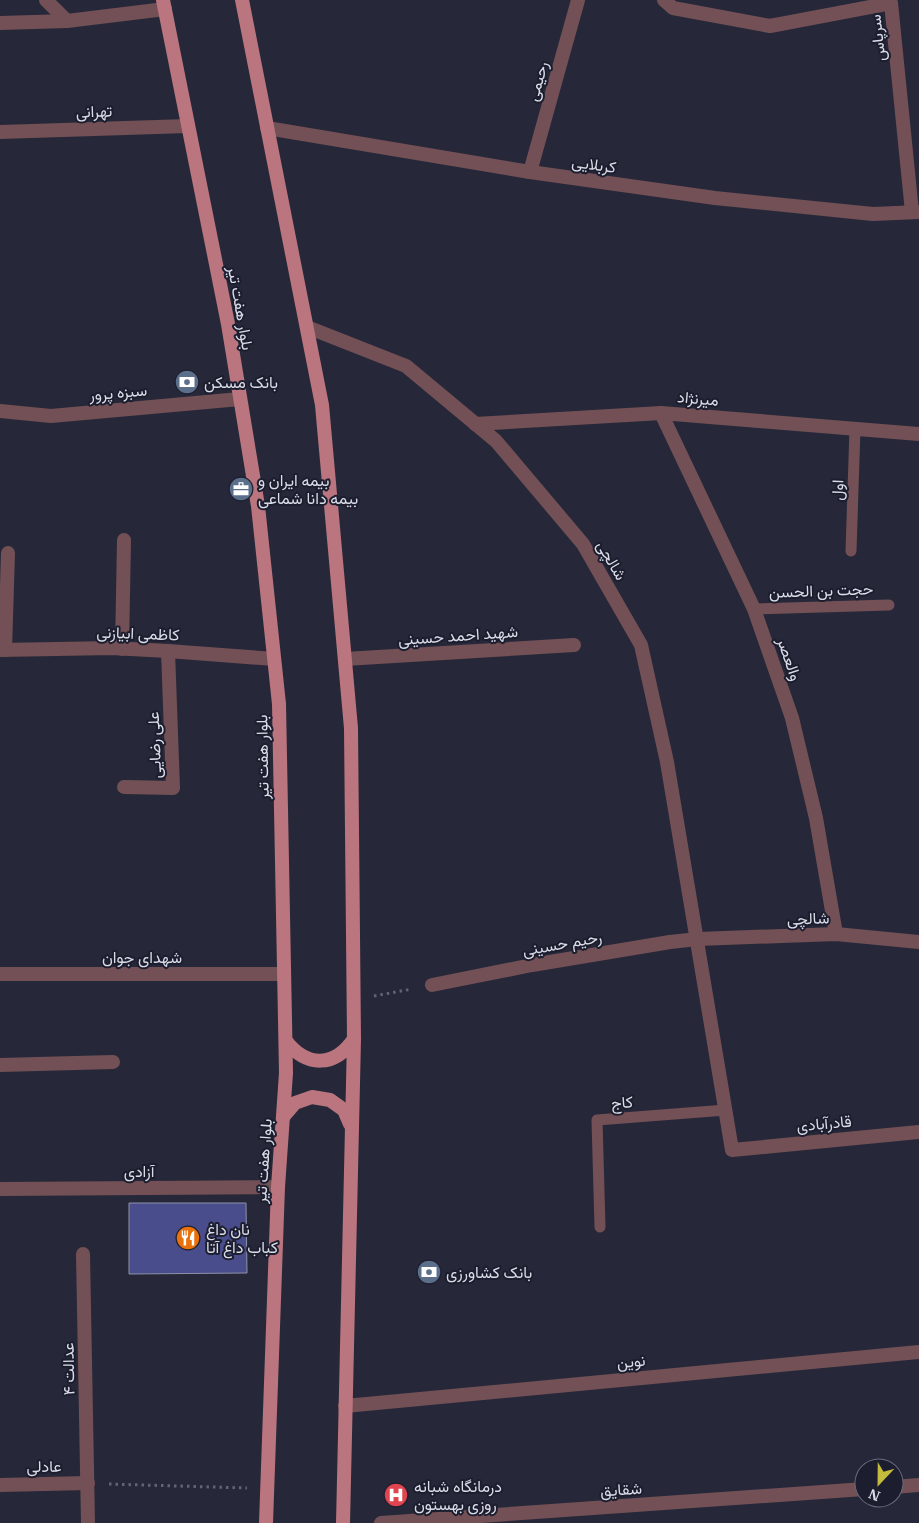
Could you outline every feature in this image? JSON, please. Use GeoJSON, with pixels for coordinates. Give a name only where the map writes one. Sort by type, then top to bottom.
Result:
{"type":"FeatureCollection","features":[{"type":"Feature","properties":{"kind":"main road"},"geometry":{"type":"LineString","coordinates":[[242,0],[322,405],[351,728],[354,1039],[343,1523]]}},
{"type":"Feature","properties":{"kind":"main road","name":"بلوار هفت تیر"},"geometry":{"type":"LineString","coordinates":[[164,5],[228,324],[258,506],[279,704],[286,1041],[278,1188],[266,1523]]}},
{"type":"Feature","properties":{"kind":"main road"},"geometry":{"type":"LineString","coordinates":[[286,1041],[294,1051],[304,1057],[315,1060],[327,1060],[338,1056],[347,1049],[354,1039]]}},
{"type":"Feature","properties":{"kind":"main road"},"geometry":{"type":"LineString","coordinates":[[283,1117],[295,1103],[312,1097],[330,1100],[344,1110],[352,1127]]}},
{"type":"Feature","properties":{"kind":"street"},"geometry":{"type":"LineString","coordinates":[[46,0],[67,21]]}},
{"type":"Feature","properties":{"kind":"street","name":"رحیمی"},"geometry":{"type":"LineString","coordinates":[[530,172],[578,0]]}},
{"type":"Feature","properties":{"kind":"street","name":"سرپاس"},"geometry":{"type":"LineString","coordinates":[[664,0],[673,8],[770,26],[891,3],[916,212]]}},
{"type":"Feature","properties":{"kind":"street"},"geometry":{"type":"LineString","coordinates":[[0,23],[67,21],[164,5]]}},
{"type":"Feature","properties":{"kind":"street","name":"تهرانی"},"geometry":{"type":"LineString","coordinates":[[0,132],[188,126]]}},
{"type":"Feature","properties":{"kind":"street","name":"کربلایی"},"geometry":{"type":"LineString","coordinates":[[267,128],[530,172],[715,198],[873,214],[916,212]]}},
{"type":"Feature","properties":{"kind":"street","name":"شالچی"},"geometry":{"type":"LineString","coordinates":[[307,327],[406,366],[496,441],[582,544],[641,645],[667,762],[732,1150]]}},
{"type":"Feature","properties":{"kind":"street","name":"سبزه پرور"},"geometry":{"type":"LineString","coordinates":[[0,411],[51,416],[240,399]]}},
{"type":"Feature","properties":{"kind":"street","name":"میرنژاد"},"geometry":{"type":"LineString","coordinates":[[474,424],[661,413],[919,434]]}},
{"type":"Feature","properties":{"kind":"street","name":"والعصر"},"geometry":{"type":"LineString","coordinates":[[661,413],[754,609],[792,718],[816,818],[836,934]]}},
{"type":"Feature","properties":{"kind":"street"},"geometry":{"type":"LineString","coordinates":[[122,649],[124,540]]}},
{"type":"Feature","properties":{"kind":"street"},"geometry":{"type":"LineString","coordinates":[[2,650],[8,552]]}},
{"type":"Feature","properties":{"kind":"street","name":"شهید احمد حسینی"},"geometry":{"type":"LineString","coordinates":[[345,660],[574,645]]}},
{"type":"Feature","properties":{"kind":"street","name":"کاظمی ابیازنی"},"geometry":{"type":"LineString","coordinates":[[2,650],[122,649],[274,659]]}},
{"type":"Feature","properties":{"kind":"street","name":"علی رضایی"},"geometry":{"type":"LineString","coordinates":[[124,787],[173,788],[168,651]]}},
{"type":"Feature","properties":{"kind":"street","name":"شالچی"},"geometry":{"type":"LineString","coordinates":[[698,939],[836,934],[919,942]]}},
{"type":"Feature","properties":{"kind":"street","name":"رحیم حسینی"},"geometry":{"type":"LineString","coordinates":[[432,985],[542,964],[698,939]]}},
{"type":"Feature","properties":{"kind":"street","name":"شهدای جوان"},"geometry":{"type":"LineString","coordinates":[[0,974],[284,974]]}},
{"type":"Feature","properties":{"kind":"street"},"geometry":{"type":"LineString","coordinates":[[0,1064],[113,1062]]}},
{"type":"Feature","properties":{"kind":"street","name":"قادرآبادی"},"geometry":{"type":"LineString","coordinates":[[732,1150],[919,1132]]}},
{"type":"Feature","properties":{"kind":"street","name":"آزادی"},"geometry":{"type":"LineString","coordinates":[[0,1189],[278,1188]]}},
{"type":"Feature","properties":{"kind":"street","name":"عدالت ۴"},"geometry":{"type":"LineString","coordinates":[[83,1254],[88,1523]]}},
{"type":"Feature","properties":{"kind":"street","name":"نوین"},"geometry":{"type":"LineString","coordinates":[[345,1406],[919,1352]]}},
{"type":"Feature","properties":{"kind":"street","name":"عادلی"},"geometry":{"type":"LineString","coordinates":[[0,1485],[88,1483]]}},
{"type":"Feature","properties":{"kind":"street"},"geometry":{"type":"LineString","coordinates":[[904,1486],[919,1485]]}},
{"type":"Feature","properties":{"kind":"street","name":"شقایق"},"geometry":{"type":"LineString","coordinates":[[381,1523],[854,1490]]}},
{"type":"Feature","properties":{"kind":"lane","name":"اول"},"geometry":{"type":"LineString","coordinates":[[851,552],[855,429]]}},
{"type":"Feature","properties":{"kind":"lane","name":"حجت بن الحسن"},"geometry":{"type":"LineString","coordinates":[[754,609],[889,604]]}},
{"type":"Feature","properties":{"kind":"lane","name":"کاج"},"geometry":{"type":"LineString","coordinates":[[600,1227],[597,1120],[726,1110]]}},
{"type":"Feature","properties":{"kind":"path"},"geometry":{"type":"LineString","coordinates":[[354,1000],[432,985]]}},
{"type":"Feature","properties":{"kind":"path"},"geometry":{"type":"LineString","coordinates":[[88,1483],[267,1489]]}},
{"type":"Feature","properties":{"kind":"building","name":"نان داغ کباب داغ آتا"},"geometry":{"type":"Polygon","coordinates":[[[129,1203],[246,1203],[247,1273],[129,1274],[129,1203]]]}},
{"type":"Feature","properties":{"kind":"place","name":"بانک مسکن"},"geometry":{"type":"Point","coordinates":[187,382]}},
{"type":"Feature","properties":{"kind":"place","name":"بیمه ایران و بیمه دانا شماعی"},"geometry":{"type":"Point","coordinates":[241,489]}},
{"type":"Feature","properties":{"kind":"place","name":"نان داغ کباب داغ آتا"},"geometry":{"type":"Point","coordinates":[188,1238]}},
{"type":"Feature","properties":{"kind":"place","name":"بانک کشاورزی"},"geometry":{"type":"Point","coordinates":[429,1272]}},
{"type":"Feature","properties":{"kind":"place","name":"درمانگاه شبانه روزی بهستون"},"geometry":{"type":"Point","coordinates":[396,1495]}}]}
